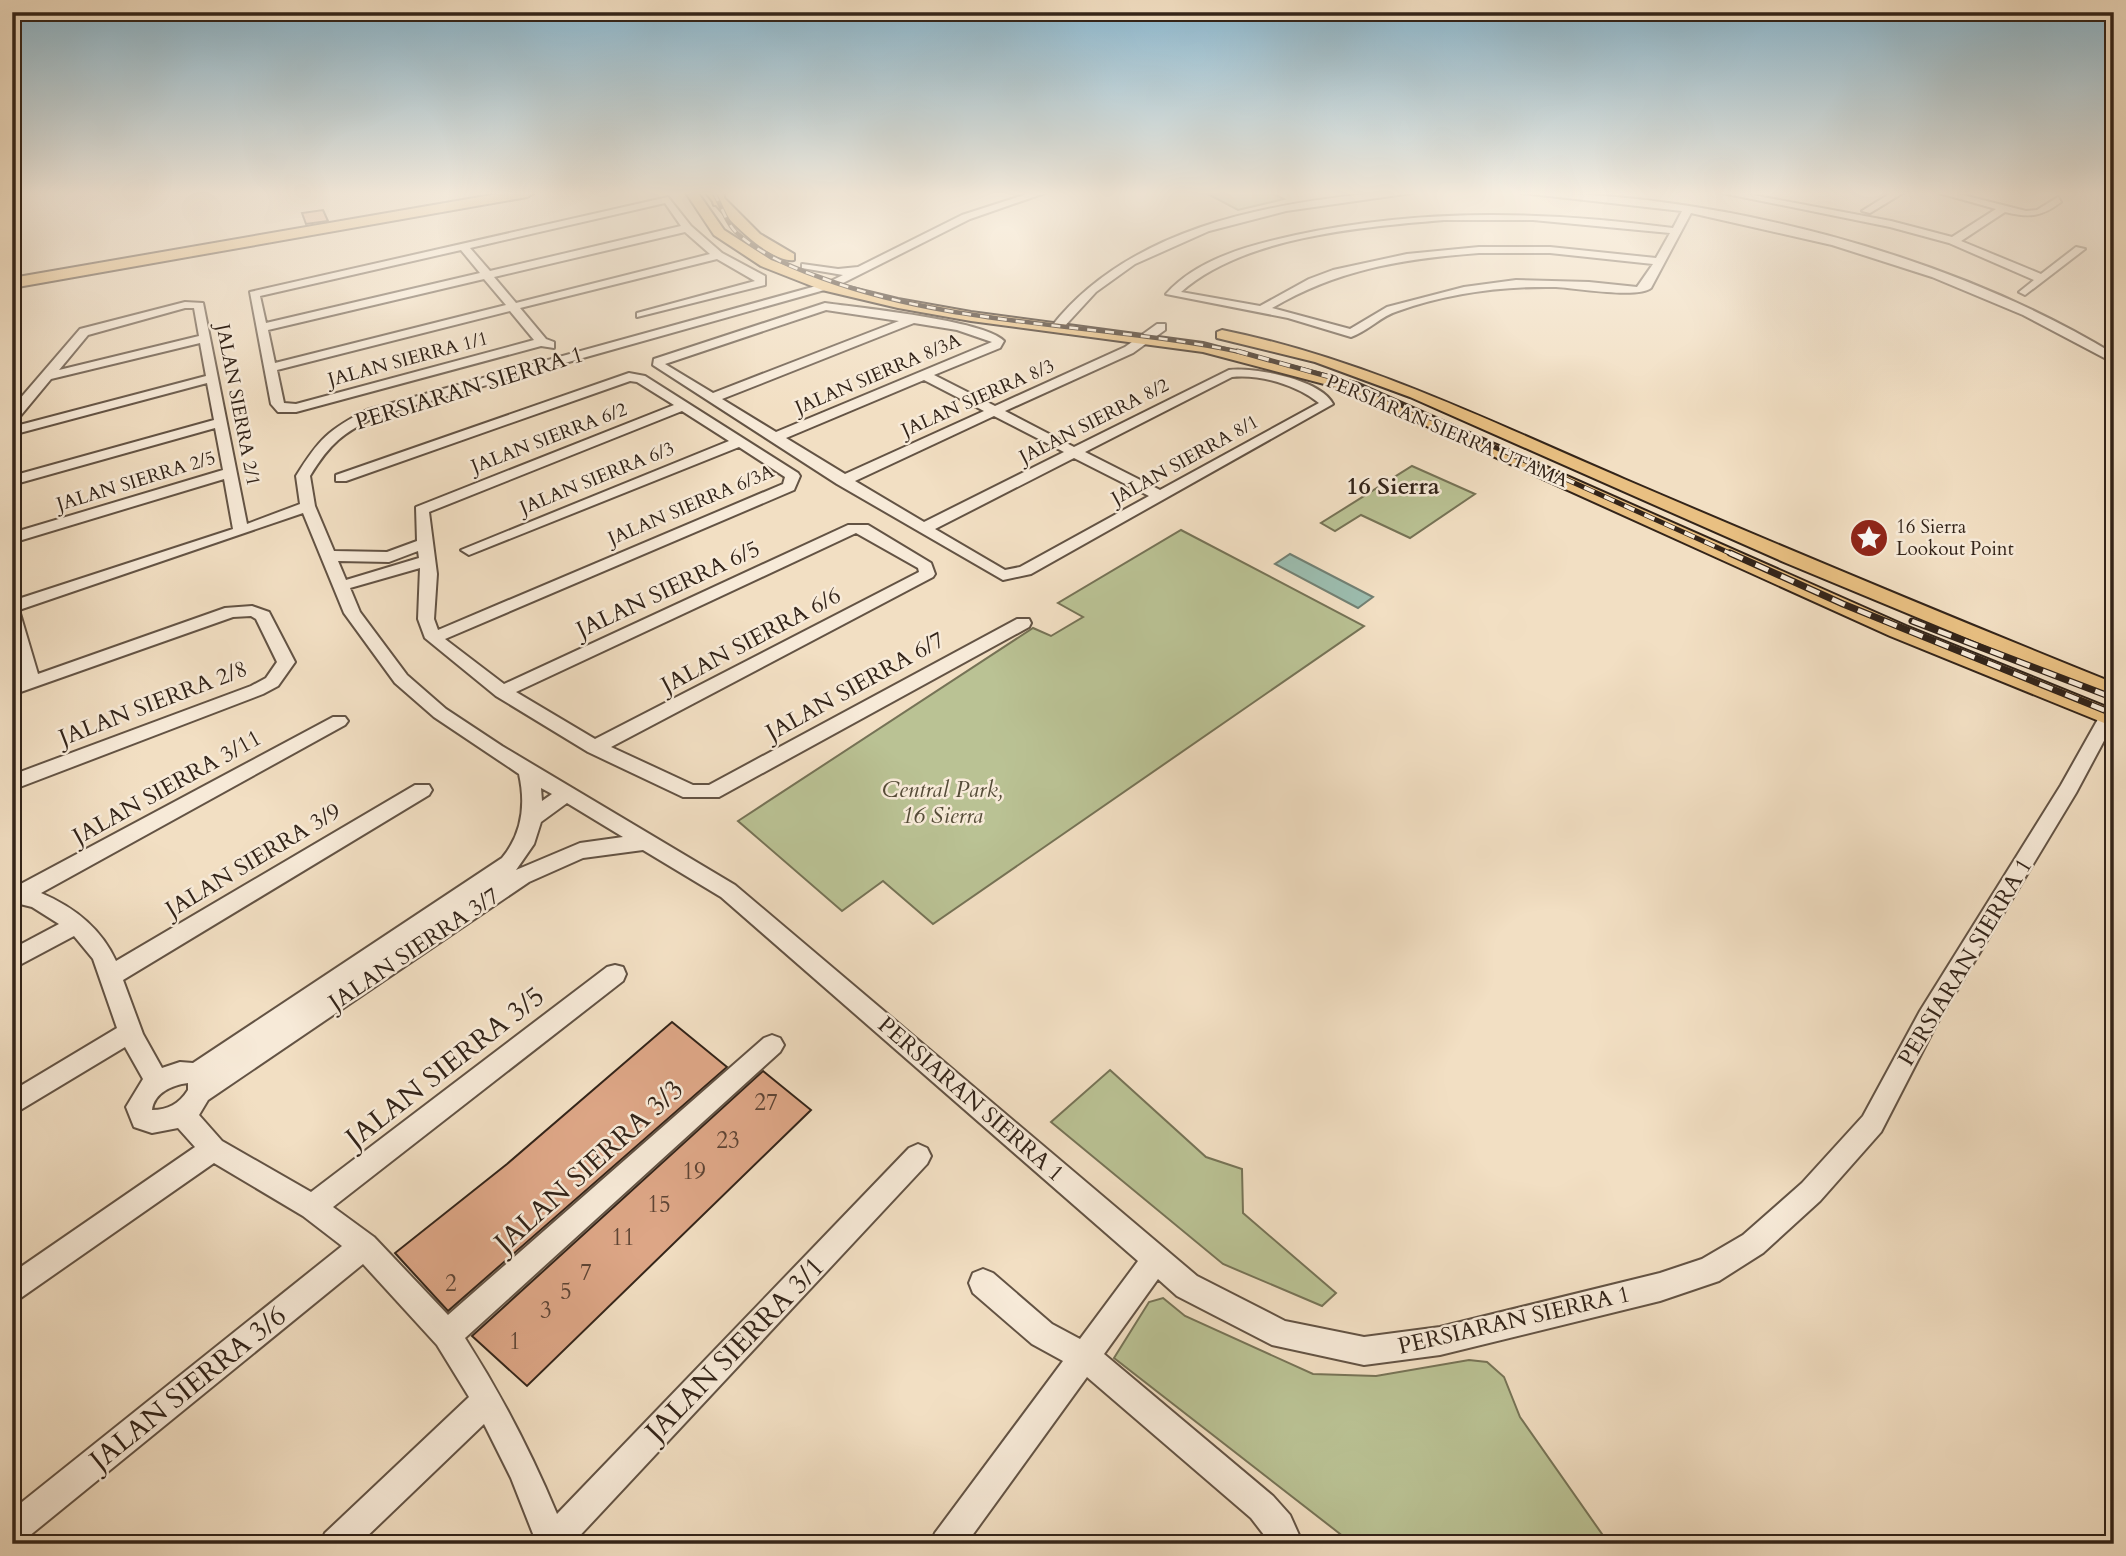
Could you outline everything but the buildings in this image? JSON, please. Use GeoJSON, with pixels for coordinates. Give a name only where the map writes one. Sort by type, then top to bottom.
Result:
{"type":"FeatureCollection","features":[{"type":"Feature","properties":{"kind":"highway"},"geometry":{"type":"LineString","coordinates":[[12,274],[60,266]]}},
{"type":"Feature","properties":{"kind":"highway"},"geometry":{"type":"LineString","coordinates":[[12,283],[111,266]]}},
{"type":"Feature","properties":{"kind":"main road","name":"PERSIARAN SIERRA UTAMA"},"geometry":{"type":"LineString","coordinates":[[777,266],[807,272],[899,305],[1275,344],[1399,385],[1727,530],[2112,709]]}},
{"type":"Feature","properties":{"kind":"main road","name":"PERSIARAN SIERRA UTAMA"},"geometry":{"type":"LineString","coordinates":[[797,266],[807,272]]}},
{"type":"Feature","properties":{"kind":"main road"},"geometry":{"type":"LineString","coordinates":[[800,293],[806,288],[807,272]]}},
{"type":"Feature","properties":{"kind":"street"},"geometry":{"type":"LineString","coordinates":[[379,266],[254,294],[270,368],[677,266]]}},
{"type":"Feature","properties":{"kind":"street"},"geometry":{"type":"LineString","coordinates":[[479,266],[542,342],[575,355]]}},
{"type":"Feature","properties":{"kind":"street"},"geometry":{"type":"LineString","coordinates":[[261,328],[531,266]]}},
{"type":"Feature","properties":{"kind":"street"},"geometry":{"type":"LineString","coordinates":[[641,315],[761,283],[761,278],[738,266]]}},
{"type":"Feature","properties":{"kind":"street"},"geometry":{"type":"LineString","coordinates":[[807,272],[838,272],[871,266]]}},
{"type":"Feature","properties":{"kind":"street","name":"PERSIARAN SIERRA 1"},"geometry":{"type":"LineString","coordinates":[[873,266],[836,283],[372,413],[342,428],[322,445],[303,476],[308,506],[327,556],[352,613],[401,680],[440,713],[642,842],[728,891],[1187,1286],[1282,1335],[1364,1351],[1440,1341],[1660,1287],[1709,1271],[1753,1244],[1811,1192],[1872,1124],[1928,1018],[2069,788],[2112,709]]}},
{"type":"Feature","properties":{"kind":"street"},"geometry":{"type":"LineString","coordinates":[[1061,322],[1094,287],[1126,266]]}},
{"type":"Feature","properties":{"kind":"street"},"geometry":{"type":"LineString","coordinates":[[1215,266],[1172,294],[1264,309],[1345,332],[1356,332],[1391,309],[1464,290],[1516,283],[1643,290],[1656,266]]}},
{"type":"Feature","properties":{"kind":"street"},"geometry":{"type":"LineString","coordinates":[[1264,309],[1307,284],[1343,271],[1371,266]]}},
{"type":"Feature","properties":{"kind":"street"},"geometry":{"type":"LineString","coordinates":[[1908,266],[2029,312],[2114,359]]}},
{"type":"Feature","properties":{"kind":"street"},"geometry":{"type":"LineString","coordinates":[[2011,266],[2042,278]]}},
{"type":"Feature","properties":{"kind":"street"},"geometry":{"type":"LineString","coordinates":[[2035,266],[2053,270]]}},
{"type":"Feature","properties":{"kind":"street"},"geometry":{"type":"LineString","coordinates":[[2025,292],[2058,266]]}},
{"type":"Feature","properties":{"kind":"street","name":"JALAN SIERRA 2/1"},"geometry":{"type":"LineString","coordinates":[[12,417],[84,332],[185,305],[199,305],[242,531]]}},
{"type":"Feature","properties":{"kind":"street"},"geometry":{"type":"LineString","coordinates":[[911,321],[836,306],[810,309],[663,360],[659,365],[922,529]]}},
{"type":"Feature","properties":{"kind":"street"},"geometry":{"type":"LineString","coordinates":[[712,398],[911,321]]}},
{"type":"Feature","properties":{"kind":"street","name":"JALAN SIERRA 8/3A"},"geometry":{"type":"LineString","coordinates":[[774,438],[996,345],[998,341],[981,333],[911,321]]}},
{"type":"Feature","properties":{"kind":"street","name":"JALAN SIERRA 8/3"},"geometry":{"type":"LineString","coordinates":[[842,481],[1129,350],[1155,332]]}},
{"type":"Feature","properties":{"kind":"street"},"geometry":{"type":"LineString","coordinates":[[48,376],[206,338]]}},
{"type":"Feature","properties":{"kind":"street"},"geometry":{"type":"LineString","coordinates":[[542,342],[537,350],[551,362]]}},
{"type":"Feature","properties":{"kind":"street","name":"JALAN SIERRA 1/1"},"geometry":{"type":"LineString","coordinates":[[270,368],[278,404],[284,409],[296,408],[542,342]]}},
{"type":"Feature","properties":{"kind":"street","name":"JALAN SIERRA 8/2"},"geometry":{"type":"LineString","coordinates":[[922,529],[1228,374],[1250,372],[1289,384]]}},
{"type":"Feature","properties":{"kind":"street"},"geometry":{"type":"LineString","coordinates":[[924,375],[1160,496]]}},
{"type":"Feature","properties":{"kind":"street"},"geometry":{"type":"LineString","coordinates":[[12,430],[213,377]]}},
{"type":"Feature","properties":{"kind":"street","name":"JALAN SIERRA 6/3A"},"geometry":{"type":"LineString","coordinates":[[341,478],[629,377],[641,379],[793,476],[789,487],[433,638]]}},
{"type":"Feature","properties":{"kind":"street","name":"JALAN SIERRA 8/1"},"geometry":{"type":"LineString","coordinates":[[922,529],[1003,575],[1025,571],[1326,404],[1320,396],[1289,384]]}},
{"type":"Feature","properties":{"kind":"street","name":"JALAN SIERRA 6/2"},"geometry":{"type":"LineString","coordinates":[[425,552],[420,515],[429,506],[684,406]]}},
{"type":"Feature","properties":{"kind":"street"},"geometry":{"type":"LineString","coordinates":[[12,481],[222,422]]}},
{"type":"Feature","properties":{"kind":"street","name":"JALAN SIERRA 6/3"},"geometry":{"type":"LineString","coordinates":[[469,550],[740,442]]}},
{"type":"Feature","properties":{"kind":"street","name":"JALAN SIERRA 2/5"},"geometry":{"type":"LineString","coordinates":[[12,538],[231,472]]}},
{"type":"Feature","properties":{"kind":"street"},"geometry":{"type":"LineString","coordinates":[[12,607],[242,531],[308,506]]}},
{"type":"Feature","properties":{"kind":"street","name":"JALAN SIERRA 6/6"},"geometry":{"type":"LineString","coordinates":[[595,747],[927,574],[925,566],[863,528],[853,528]]}},
{"type":"Feature","properties":{"kind":"street","name":"JALAN SIERRA 6/5"},"geometry":{"type":"LineString","coordinates":[[502,692],[853,528]]}},
{"type":"Feature","properties":{"kind":"street"},"geometry":{"type":"LineString","coordinates":[[425,552],[426,619],[433,638],[502,692],[595,747]]}},
{"type":"Feature","properties":{"kind":"street"},"geometry":{"type":"LineString","coordinates":[[327,556],[389,557],[425,552]]}},
{"type":"Feature","properties":{"kind":"street"},"geometry":{"type":"LineString","coordinates":[[340,586],[393,573],[425,552]]}},
{"type":"Feature","properties":{"kind":"street"},"geometry":{"type":"LineString","coordinates":[[12,612],[32,682],[12,689]]}},
{"type":"Feature","properties":{"kind":"street","name":"JALAN SIERRA 2/8"},"geometry":{"type":"LineString","coordinates":[[12,783],[272,682],[282,672],[286,662],[257,612],[231,612],[32,682]]}},
{"type":"Feature","properties":{"kind":"street","name":"JALAN SIERRA 6/7"},"geometry":{"type":"LineString","coordinates":[[595,747],[690,792],[712,792],[1023,622]]}},
{"type":"Feature","properties":{"kind":"street","name":"JALAN SIERRA 3/11"},"geometry":{"type":"LineString","coordinates":[[16,894],[338,721]]}},
{"type":"Feature","properties":{"kind":"street","name":"JALAN SIERRA 3/7"},"geometry":{"type":"LineString","coordinates":[[516,870],[534,804],[528,771]]}},
{"type":"Feature","properties":{"kind":"street","name":"JALAN SIERRA 3/9"},"geometry":{"type":"LineString","coordinates":[[112,975],[422,790]]}},
{"type":"Feature","properties":{"kind":"street"},"geometry":{"type":"LineString","coordinates":[[530,819],[565,794]]}},
{"type":"Feature","properties":{"kind":"street"},"geometry":{"type":"LineString","coordinates":[[580,851],[617,826]]}},
{"type":"Feature","properties":{"kind":"street","name":"JALAN SIERRA 3/7"},"geometry":{"type":"LineString","coordinates":[[198,1083],[516,870],[580,851],[642,842]]}},
{"type":"Feature","properties":{"kind":"street"},"geometry":{"type":"LineString","coordinates":[[16,894],[38,900],[77,924],[98,944],[112,975],[130,1032],[157,1082]]}},
{"type":"Feature","properties":{"kind":"street"},"geometry":{"type":"LineString","coordinates":[[12,960],[77,924]]}},
{"type":"Feature","properties":{"kind":"street","name":"JALAN SIERRA 3/5"},"geometry":{"type":"LineString","coordinates":[[312,1207],[615,974]]}},
{"type":"Feature","properties":{"kind":"street"},"geometry":{"type":"LineString","coordinates":[[12,1104],[130,1032]]}},
{"type":"Feature","properties":{"kind":"street","name":"JALAN SIERRA 3/3"},"geometry":{"type":"LineString","coordinates":[[447,1335],[772,1045]]}},
{"type":"Feature","properties":{"kind":"street"},"geometry":{"type":"LineString","coordinates":[[178,1073],[198,1083],[182,1114],[160,1122],[143,1119],[138,1107],[148,1089],[157,1082],[178,1073]]}},
{"type":"Feature","properties":{"kind":"street"},"geometry":{"type":"LineString","coordinates":[[182,1114],[213,1149],[312,1207],[365,1246],[447,1335],[488,1400],[523,1469],[552,1543]]}},
{"type":"Feature","properties":{"kind":"street"},"geometry":{"type":"LineString","coordinates":[[12,1290],[213,1149]]}},
{"type":"Feature","properties":{"kind":"street","name":"JALAN SIERRA 3/1"},"geometry":{"type":"LineString","coordinates":[[552,1543],[918,1156]]}},
{"type":"Feature","properties":{"kind":"street","name":"JALAN SIERRA 3/6"},"geometry":{"type":"LineString","coordinates":[[12,1530],[365,1246]]}},
{"type":"Feature","properties":{"kind":"street"},"geometry":{"type":"LineString","coordinates":[[946,1544],[1156,1259]]}},
{"type":"Feature","properties":{"kind":"street"},"geometry":{"type":"LineString","coordinates":[[984,1283],[1042,1334],[1086,1357],[1262,1507],[1279,1526],[1287,1544]]}},
{"type":"Feature","properties":{"kind":"street"},"geometry":{"type":"LineString","coordinates":[[337,1544],[488,1400]]}},
{"type":"Feature","properties":{"kind":"green space"},"geometry":{"type":"Polygon","coordinates":[[[1412,466],[1475,494],[1410,538],[1361,515],[1335,531],[1321,523],[1412,466]]]}},
{"type":"Feature","properties":{"kind":"green space","name":"Central Park, 16 Sierra"},"geometry":{"type":"Polygon","coordinates":[[[1181,530],[1364,626],[933,924],[883,881],[842,911],[738,821],[1033,628],[1051,636],[1083,617],[1058,603],[1181,530]]]}},
{"type":"Feature","properties":{"kind":"green space"},"geometry":{"type":"Polygon","coordinates":[[[1110,1070],[1206,1157],[1242,1169],[1243,1213],[1336,1293],[1322,1306],[1223,1264],[1051,1122],[1110,1070]]]}},
{"type":"Feature","properties":{"kind":"green space"},"geometry":{"type":"Polygon","coordinates":[[[1163,1298],[1185,1316],[1313,1374],[1376,1376],[1469,1360],[1487,1362],[1504,1377],[1520,1417],[1609,1544],[1353,1544],[1114,1358],[1149,1302],[1163,1298]]]}},
{"type":"Feature","properties":{"kind":"shaded area"},"geometry":{"type":"Polygon","coordinates":[[[1290,554],[1373,597],[1358,608],[1275,564],[1290,554]]]}},
{"type":"Feature","properties":{"kind":"railway"},"geometry":{"type":"LineString","coordinates":[[790,266],[873,294],[926,307],[1192,343],[1242,353]]}},
{"type":"Feature","properties":{"kind":"railway"},"geometry":{"type":"LineString","coordinates":[[1237,351],[1242,353]]}},
{"type":"Feature","properties":{"kind":"railway"},"geometry":{"type":"LineString","coordinates":[[1242,353],[1355,384],[1734,555]]}},
{"type":"Feature","properties":{"kind":"railway"},"geometry":{"type":"LineString","coordinates":[[1730,553],[1843,604],[2114,714]]}},
{"type":"Feature","properties":{"kind":"railway"},"geometry":{"type":"LineString","coordinates":[[1912,621],[2114,698]]}},
{"type":"Feature","properties":{"kind":"place","name":"16 Sierra Lookout Point"},"geometry":{"type":"Point","coordinates":[1869,538]}},
{"type":"Feature","properties":{"kind":"district","name":"16 Sierra"},"geometry":{"type":"Point","coordinates":[1393,486]}}]}
